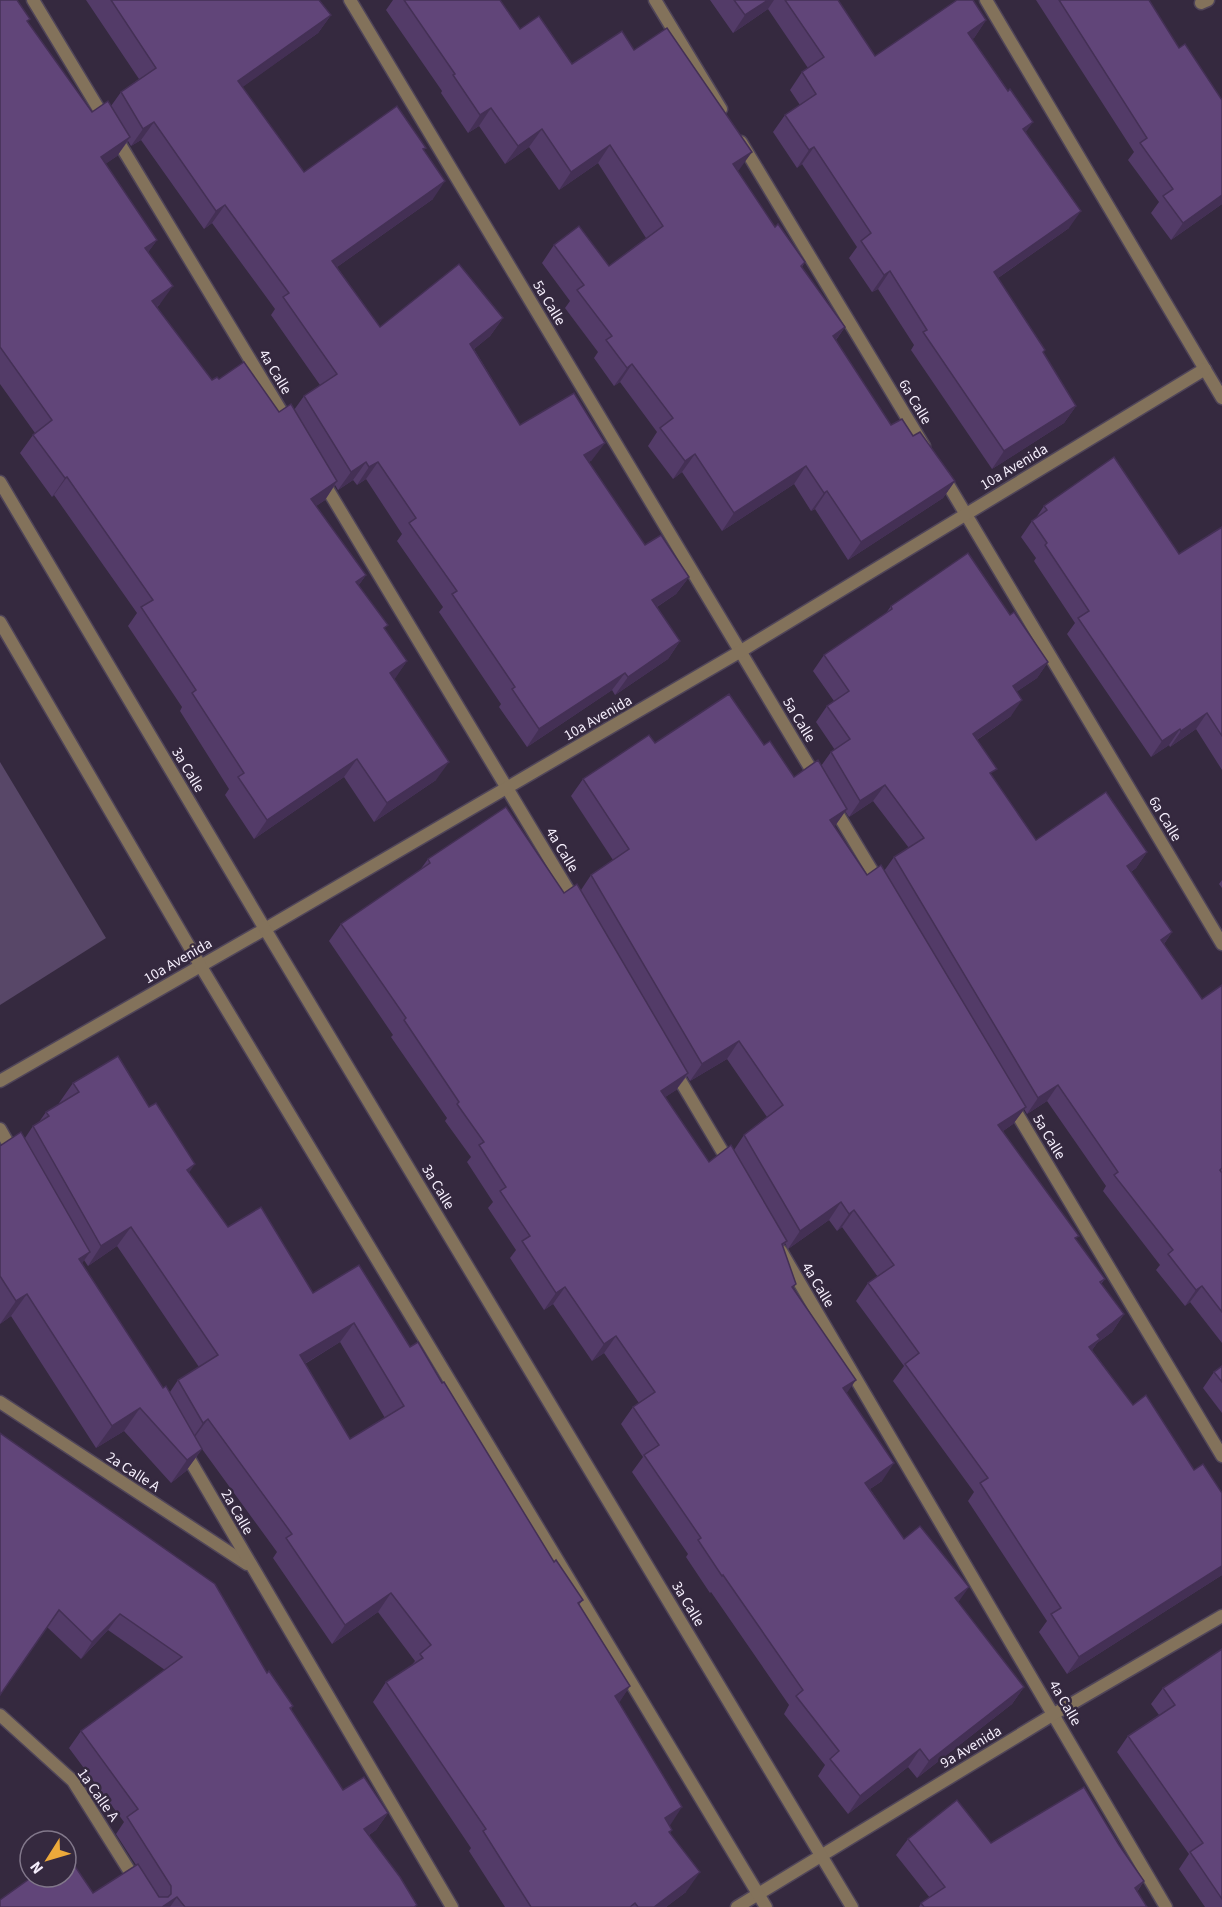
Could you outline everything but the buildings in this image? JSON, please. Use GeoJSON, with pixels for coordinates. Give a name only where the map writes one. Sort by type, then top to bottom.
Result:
{"type":"FeatureCollection","features":[{"type":"Feature","properties":{"kind":"street","name":"4a Calle"},"geometry":{"type":"LineString","coordinates":[[33,0],[292,430]]}},
{"type":"Feature","properties":{"kind":"street","name":"5a Calle"},"geometry":{"type":"LineString","coordinates":[[350,0],[887,896]]}},
{"type":"Feature","properties":{"kind":"street","name":"6a Calle"},"geometry":{"type":"LineString","coordinates":[[655,0],[966,514],[1222,944]]}},
{"type":"Feature","properties":{"kind":"street"},"geometry":{"type":"LineString","coordinates":[[986,0],[1222,398]]}},
{"type":"Feature","properties":{"kind":"street","name":"10a Avenida"},"geometry":{"type":"LineString","coordinates":[[0,1081],[741,651],[1205,369]]}},
{"type":"Feature","properties":{"kind":"street","name":"4a Calle"},"geometry":{"type":"LineString","coordinates":[[317,471],[581,912]]}},
{"type":"Feature","properties":{"kind":"street","name":"3a Calle"},"geometry":{"type":"LineString","coordinates":[[0,482],[265,929],[852,1907]]}},
{"type":"Feature","properties":{"kind":"street"},"geometry":{"type":"LineString","coordinates":[[0,622],[200,965],[766,1907]]}},
{"type":"Feature","properties":{"kind":"street"},"geometry":{"type":"LineString","coordinates":[[666,1056],[738,1179]]}},
{"type":"Feature","properties":{"kind":"street","name":"5a Calle"},"geometry":{"type":"LineString","coordinates":[[1003,1089],[1222,1456]]}},
{"type":"Feature","properties":{"kind":"street"},"geometry":{"type":"LineString","coordinates":[[0,1129],[18,1160]]}},
{"type":"Feature","properties":{"kind":"street","name":"4a Calle"},"geometry":{"type":"LineString","coordinates":[[775,1241],[1166,1907]]}},
{"type":"Feature","properties":{"kind":"street","name":"2a Calle A"},"geometry":{"type":"LineString","coordinates":[[0,1402],[250,1566]]}},
{"type":"Feature","properties":{"kind":"street","name":"2a Calle"},"geometry":{"type":"LineString","coordinates":[[179,1441],[250,1566],[452,1907]]}},
{"type":"Feature","properties":{"kind":"street","name":"9a Avenida"},"geometry":{"type":"LineString","coordinates":[[737,1907],[1054,1714],[1222,1616]]}},
{"type":"Feature","properties":{"kind":"street","name":"1a Calle A"},"geometry":{"type":"LineString","coordinates":[[0,1715],[73,1781],[152,1907]]}},
{"type":"Feature","properties":{"kind":"shaded area"},"geometry":{"type":"Polygon","coordinates":[[[0,762],[106,938],[0,1005],[0,762]]]}}]}
